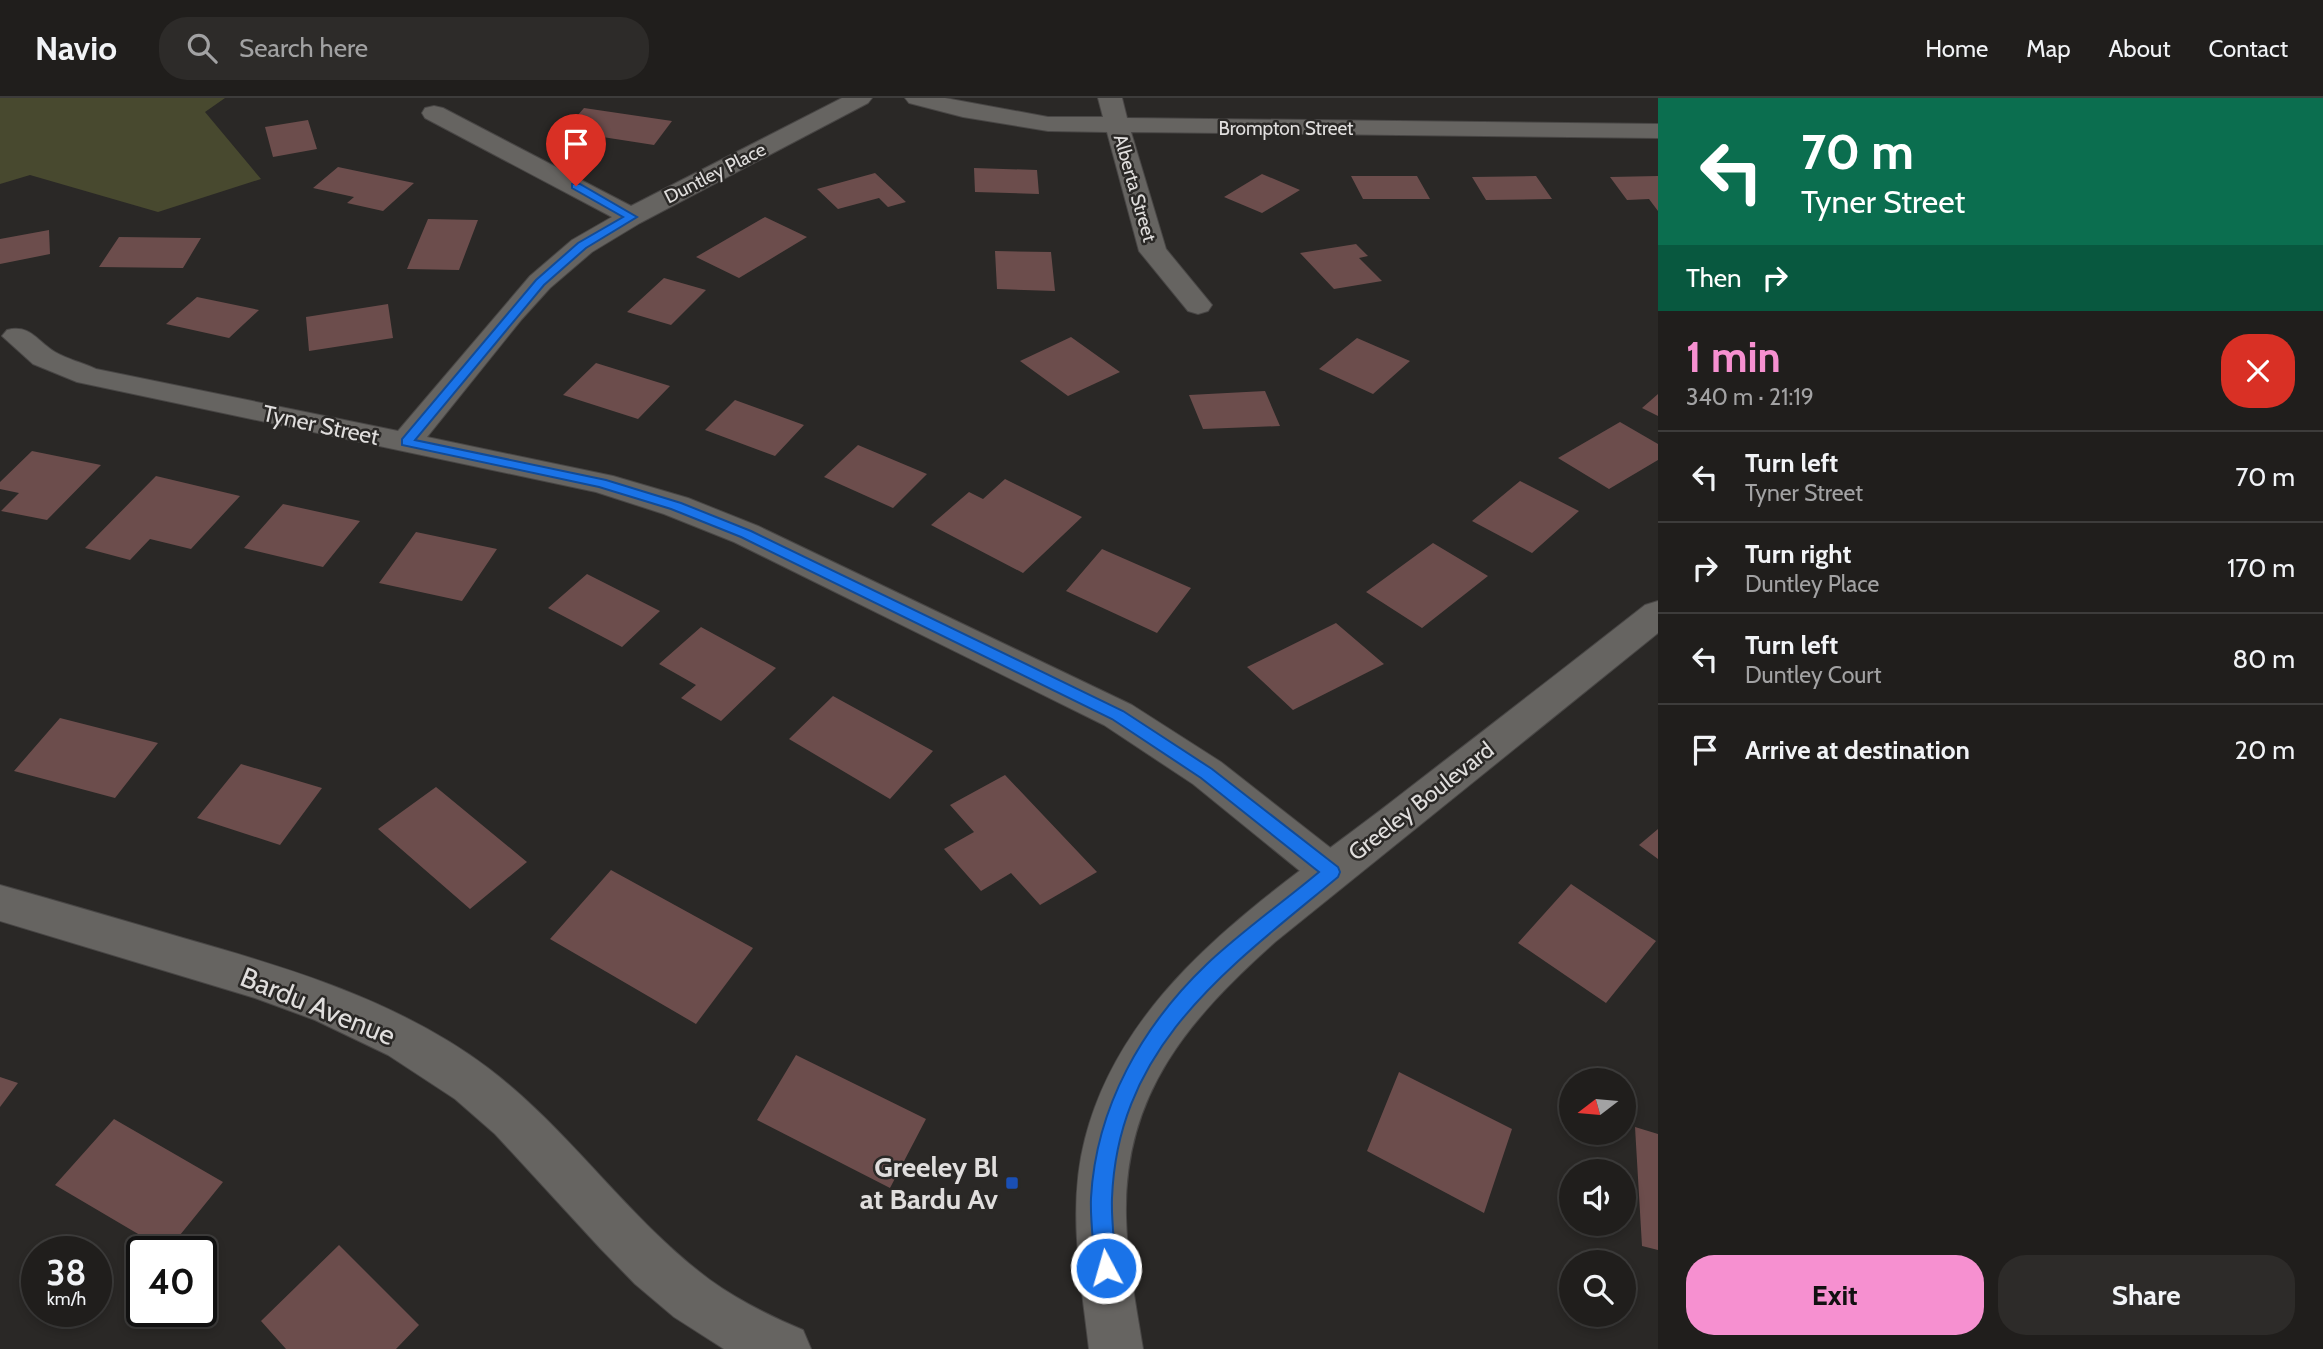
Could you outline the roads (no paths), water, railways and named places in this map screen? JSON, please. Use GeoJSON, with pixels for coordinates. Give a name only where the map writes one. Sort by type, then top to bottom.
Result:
{"type":"FeatureCollection","features":[{"type":"Feature","properties":{"kind":"street","name":"Duntley Place"},"geometry":{"type":"LineString","coordinates":[[406,442],[540,282],[582,246],[631,217],[860,98]]}},
{"type":"Feature","properties":{"kind":"street","name":"Brompton Street"},"geometry":{"type":"LineString","coordinates":[[918,98],[1016,120],[1118,127],[1658,131]]}},
{"type":"Feature","properties":{"kind":"street","name":"Alberta Street"},"geometry":{"type":"LineString","coordinates":[[1111,98],[1148,240],[1153,251],[1198,305]]}},
{"type":"Feature","properties":{"kind":"street"},"geometry":{"type":"LineString","coordinates":[[434,113],[631,217]]}},
{"type":"Feature","properties":{"kind":"street","name":"Tyner Street"},"geometry":{"type":"LineString","coordinates":[[17,336],[44,358],[88,376],[601,483],[676,506],[746,534],[1118,715],[1207,773],[1331,872]]}},
{"type":"Feature","properties":{"kind":"street","name":"Greeley Boulevard"},"geometry":{"type":"LineString","coordinates":[[1116,1349],[1102,1241],[1101,1199],[1109,1141],[1131,1077],[1163,1026],[1214,970],[1331,872],[1658,614]]}},
{"type":"Feature","properties":{"kind":"street","name":"Bardu Avenue"},"geometry":{"type":"LineString","coordinates":[[0,902],[247,975],[358,1016],[420,1049],[472,1084],[535,1139],[621,1236],[662,1277],[714,1316],[753,1338],[784,1349]]}},
{"type":"Feature","properties":{"kind":"place","name":"Greeley Bl at Bardu Av"},"geometry":{"type":"Point","coordinates":[1012,1183]}}]}
